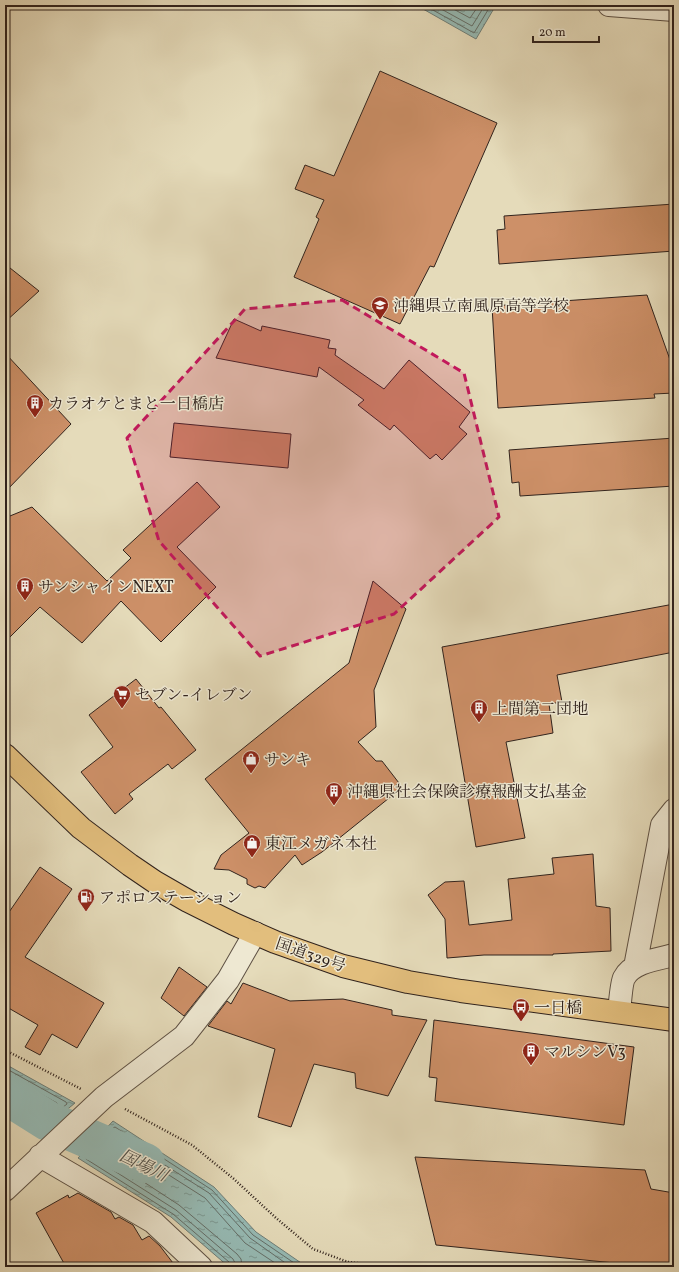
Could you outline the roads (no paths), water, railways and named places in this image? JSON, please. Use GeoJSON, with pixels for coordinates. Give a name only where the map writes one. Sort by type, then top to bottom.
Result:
{"type":"FeatureCollection","features":[{"type":"Feature","properties":{"kind":"highway","name":"国道329号"},"geometry":{"type":"LineString","coordinates":[[5,755],[81,828],[155,882],[188,901],[255,933],[306,954],[343,966],[408,982],[461,991],[674,1020]]}},
{"type":"Feature","properties":{"kind":"street"},"geometry":{"type":"LineString","coordinates":[[608,5],[674,10]]}},
{"type":"Feature","properties":{"kind":"street"},"geometry":{"type":"LineString","coordinates":[[634,967],[662,825],[674,810]]}},
{"type":"Feature","properties":{"kind":"street"},"geometry":{"type":"LineString","coordinates":[[5,1190],[104,1097],[184,1036],[228,980],[255,933]]}},
{"type":"Feature","properties":{"kind":"street"},"geometry":{"type":"LineString","coordinates":[[619,1012],[624,978],[634,967],[650,960],[674,955]]}},
{"type":"Feature","properties":{"kind":"street"},"geometry":{"type":"LineString","coordinates":[[40,1156],[154,1222],[201,1267]]}},
{"type":"Feature","properties":{"kind":"water"},"geometry":{"type":"Polygon","coordinates":[[[416,5],[496,5],[476,39],[416,5]]]}},
{"type":"Feature","properties":{"kind":"water"},"geometry":{"type":"Polygon","coordinates":[[[5,1064],[75,1103],[41,1131],[5,1108],[5,1064]]]}},
{"type":"Feature","properties":{"kind":"water"},"geometry":{"type":"Polygon","coordinates":[[[113,1121],[214,1187],[256,1232],[307,1267],[229,1267],[171,1217],[78,1158],[113,1121]]]}},
{"type":"Feature","properties":{"kind":"waterway","name":"国場川"},"geometry":{"type":"LineString","coordinates":[[5,1094],[48,1121],[145,1163]]}},
{"type":"Feature","properties":{"kind":"place","name":"沖縄県立南風原高等学校"},"geometry":{"type":"Point","coordinates":[380,320]}},
{"type":"Feature","properties":{"kind":"place","name":"カラオケとまと一日橋店"},"geometry":{"type":"Point","coordinates":[35,418]}},
{"type":"Feature","properties":{"kind":"place","name":"サンシャインNEXT"},"geometry":{"type":"Point","coordinates":[25,601]}},
{"type":"Feature","properties":{"kind":"place","name":"セブン-イレブン"},"geometry":{"type":"Point","coordinates":[122,709]}},
{"type":"Feature","properties":{"kind":"place","name":"上間第二団地"},"geometry":{"type":"Point","coordinates":[479,723]}},
{"type":"Feature","properties":{"kind":"place","name":"サンキ"},"geometry":{"type":"Point","coordinates":[251,774]}},
{"type":"Feature","properties":{"kind":"place","name":"沖縄県社会保険診療報酬支払基金"},"geometry":{"type":"Point","coordinates":[334,806]}},
{"type":"Feature","properties":{"kind":"place","name":"東江メガネ本社"},"geometry":{"type":"Point","coordinates":[252,858]}},
{"type":"Feature","properties":{"kind":"place","name":"アポロステーション"},"geometry":{"type":"Point","coordinates":[86,912]}},
{"type":"Feature","properties":{"kind":"place","name":"一日橋"},"geometry":{"type":"Point","coordinates":[521,1022]}},
{"type":"Feature","properties":{"kind":"place","name":"マルシンV3"},"geometry":{"type":"Point","coordinates":[531,1066]}}]}
